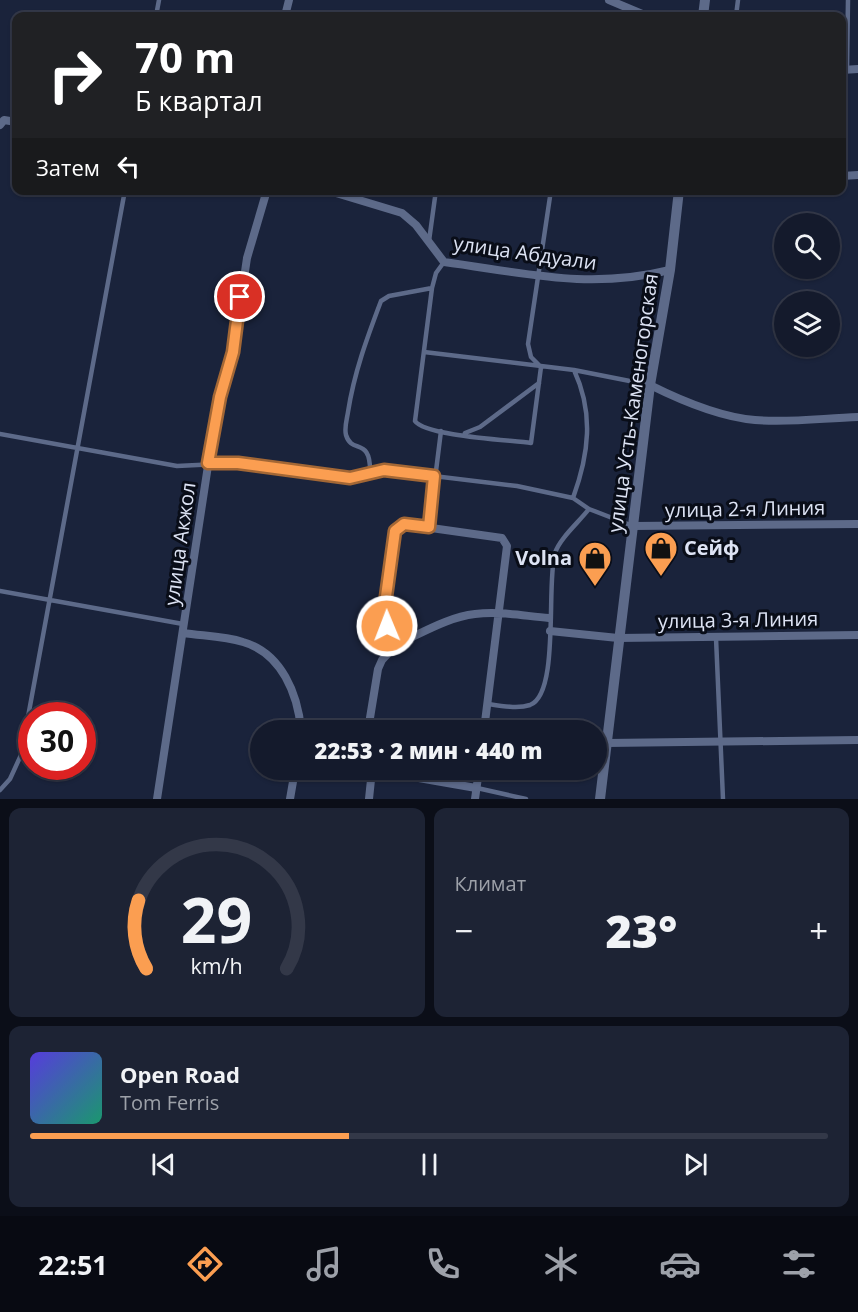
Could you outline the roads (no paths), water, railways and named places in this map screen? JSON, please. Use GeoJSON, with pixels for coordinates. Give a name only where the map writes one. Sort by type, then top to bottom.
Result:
{"type":"FeatureCollection","features":[{"type":"Feature","properties":{"kind":"street"},"geometry":{"type":"LineString","coordinates":[[609,0],[637,12]]}},
{"type":"Feature","properties":{"kind":"street","name":"улица Акжол"},"geometry":{"type":"LineString","coordinates":[[157,799],[208,463],[220,397],[233,352],[247,258],[266,195]]}},
{"type":"Feature","properties":{"kind":"street","name":"улица Абдуали"},"geometry":{"type":"LineString","coordinates":[[343,195],[402,213],[429,241],[444,262],[571,281],[631,278],[670,270]]}},
{"type":"Feature","properties":{"kind":"street","name":"улица Усть-Каменогорская"},"geometry":{"type":"LineString","coordinates":[[607,743],[650,385],[670,270],[678,195]]}},
{"type":"Feature","properties":{"kind":"street"},"geometry":{"type":"LineString","coordinates":[[650,385],[681,401],[734,417],[756,420],[858,417]]}},
{"type":"Feature","properties":{"kind":"street"},"geometry":{"type":"LineString","coordinates":[[398,644],[387,626],[384,611],[395,531],[404,524],[502,538],[507,546],[486,720]]}},
{"type":"Feature","properties":{"kind":"street","name":"улица 2-я Линия"},"geometry":{"type":"LineString","coordinates":[[633,526],[858,524]]}},
{"type":"Feature","properties":{"kind":"street"},"geometry":{"type":"LineString","coordinates":[[369,720],[378,669],[389,652],[398,644],[447,622],[473,614],[499,613],[549,618]]}},
{"type":"Feature","properties":{"kind":"street"},"geometry":{"type":"LineString","coordinates":[[184,628],[245,642],[277,664],[296,696],[301,720]]}},
{"type":"Feature","properties":{"kind":"street","name":"улица 3-я Линия"},"geometry":{"type":"LineString","coordinates":[[550,631],[618,638],[858,635]]}},
{"type":"Feature","properties":{"kind":"street"},"geometry":{"type":"LineString","coordinates":[[607,743],[858,740]]}},
{"type":"Feature","properties":{"kind":"street"},"geometry":{"type":"LineString","coordinates":[[290,799],[293,780]]}},
{"type":"Feature","properties":{"kind":"street"},"geometry":{"type":"LineString","coordinates":[[369,799],[371,780]]}},
{"type":"Feature","properties":{"kind":"street"},"geometry":{"type":"LineString","coordinates":[[430,780],[477,788]]}},
{"type":"Feature","properties":{"kind":"street"},"geometry":{"type":"LineString","coordinates":[[475,799],[478,780]]}},
{"type":"Feature","properties":{"kind":"street","name":"улица Усть-Каменогорская"},"geometry":{"type":"LineString","coordinates":[[600,799],[602,780]]}},
{"type":"Feature","properties":{"kind":"lane"},"geometry":{"type":"LineString","coordinates":[[846,35],[848,0]]}},
{"type":"Feature","properties":{"kind":"lane"},"geometry":{"type":"LineString","coordinates":[[0,790],[10,779],[21,754],[123,195]]}},
{"type":"Feature","properties":{"kind":"lane"},"geometry":{"type":"LineString","coordinates":[[429,241],[435,195]]}},
{"type":"Feature","properties":{"kind":"lane"},"geometry":{"type":"LineString","coordinates":[[541,367],[531,357],[528,344],[550,195]]}},
{"type":"Feature","properties":{"kind":"lane"},"geometry":{"type":"LineString","coordinates":[[444,262],[436,273],[432,288],[415,421],[419,426],[531,443],[541,367]]}},
{"type":"Feature","properties":{"kind":"lane"},"geometry":{"type":"LineString","coordinates":[[370,473],[368,453],[364,448],[350,443],[345,432],[354,376],[381,301],[388,296],[432,288]]}},
{"type":"Feature","properties":{"kind":"lane"},"geometry":{"type":"LineString","coordinates":[[424,352],[573,370],[650,385]]}},
{"type":"Feature","properties":{"kind":"lane"},"geometry":{"type":"LineString","coordinates":[[573,370],[586,403],[588,422],[585,457],[573,498]]}},
{"type":"Feature","properties":{"kind":"lane"},"geometry":{"type":"LineString","coordinates":[[462,434],[480,427],[539,383]]}},
{"type":"Feature","properties":{"kind":"lane"},"geometry":{"type":"LineString","coordinates":[[429,527],[441,431]]}},
{"type":"Feature","properties":{"kind":"lane"},"geometry":{"type":"LineString","coordinates":[[0,434],[177,466],[238,463],[350,478],[384,470],[517,486],[573,498],[589,509],[633,526]]}},
{"type":"Feature","properties":{"kind":"lane"},"geometry":{"type":"LineString","coordinates":[[489,704],[530,705],[538,700],[544,690],[549,670],[549,618],[556,551],[589,509]]}},
{"type":"Feature","properties":{"kind":"lane"},"geometry":{"type":"LineString","coordinates":[[0,591],[184,628]]}},
{"type":"Feature","properties":{"kind":"lane"},"geometry":{"type":"LineString","coordinates":[[716,638],[723,799]]}},
{"type":"Feature","properties":{"kind":"lane"},"geometry":{"type":"LineString","coordinates":[[477,788],[526,799]]}},
{"type":"Feature","properties":{"kind":"place","name":"Сейф"},"geometry":{"type":"Point","coordinates":[661,577]}},
{"type":"Feature","properties":{"kind":"place","name":"Volna"},"geometry":{"type":"Point","coordinates":[595,587]}}]}
